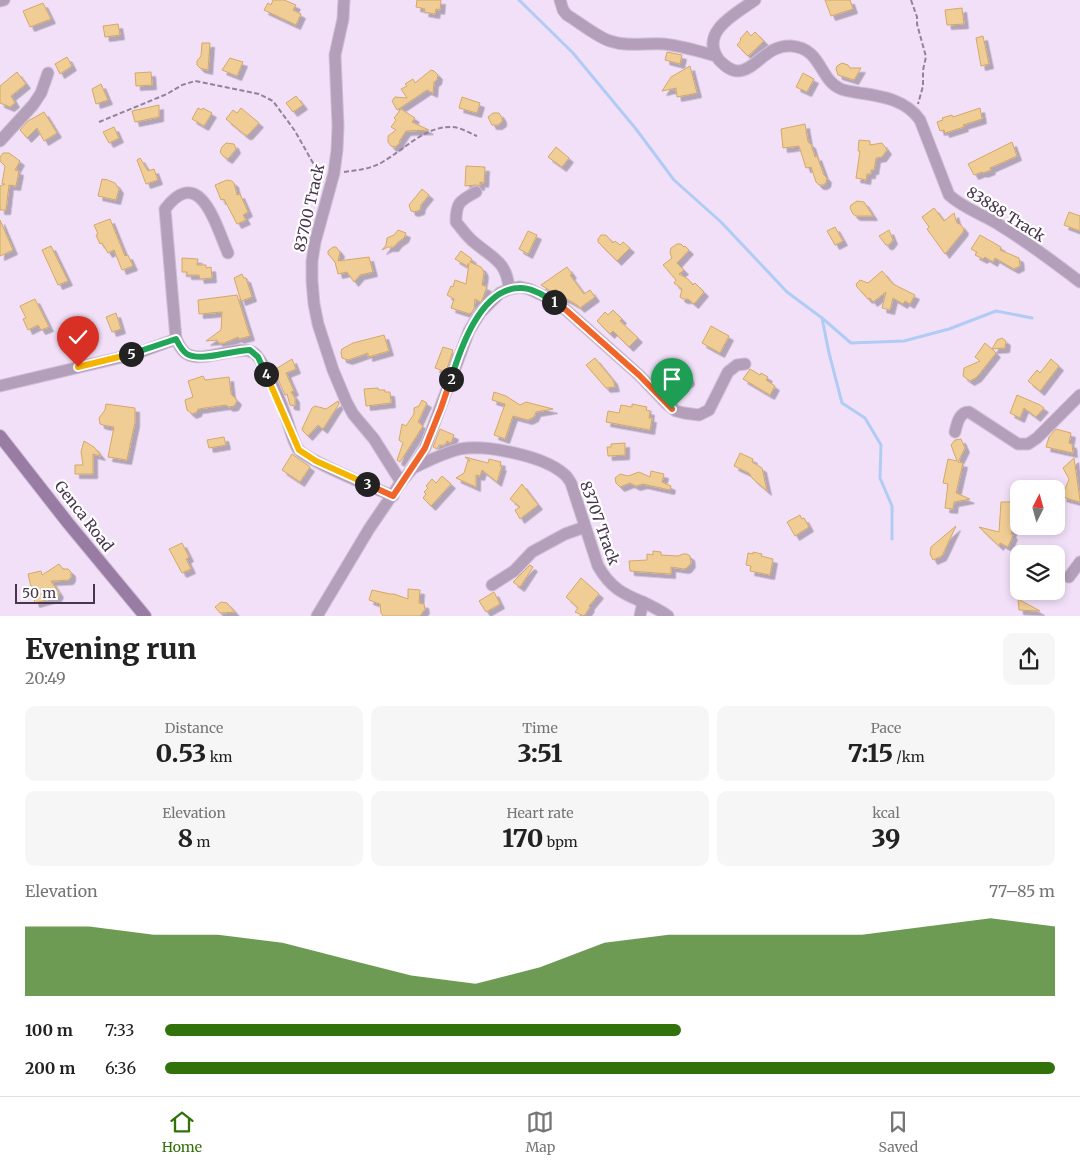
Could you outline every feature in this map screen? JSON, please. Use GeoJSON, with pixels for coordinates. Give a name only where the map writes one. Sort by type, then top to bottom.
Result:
{"type":"FeatureCollection","features":[{"type":"Feature","properties":{"kind":"street"},"geometry":{"type":"LineString","coordinates":[[0,1],[4,0]]}},
{"type":"Feature","properties":{"kind":"street","name":"83700 Track"},"geometry":{"type":"LineString","coordinates":[[344,0],[343,19],[335,55],[338,126],[334,173],[315,242],[312,261],[312,281],[318,324],[332,370],[346,401],[374,439],[401,482]]}},
{"type":"Feature","properties":{"kind":"street"},"geometry":{"type":"LineString","coordinates":[[560,0],[563,10],[567,15],[609,41],[618,44],[684,46],[716,56],[729,69],[740,71],[746,69],[773,50],[790,46],[799,47],[813,55],[825,74],[840,89],[899,102],[915,114]]}},
{"type":"Feature","properties":{"kind":"street"},"geometry":{"type":"LineString","coordinates":[[716,56],[715,34],[721,24],[755,0]]}},
{"type":"Feature","properties":{"kind":"street"},"geometry":{"type":"LineString","coordinates":[[0,141],[33,105],[41,93],[48,73]]}},
{"type":"Feature","properties":{"kind":"street","name":"83888 Track"},"geometry":{"type":"LineString","coordinates":[[915,114],[926,135],[949,195],[956,202],[989,219],[1027,243],[1080,282]]}},
{"type":"Feature","properties":{"kind":"street"},"geometry":{"type":"LineString","coordinates":[[228,253],[204,201],[195,194],[189,192],[180,195],[165,209],[176,339],[181,348],[186,354],[191,356],[242,350],[253,352],[258,357],[269,380],[299,450],[316,461],[393,496]]}},
{"type":"Feature","properties":{"kind":"street"},"geometry":{"type":"LineString","coordinates":[[476,192],[459,202],[456,210],[456,222],[474,242],[496,258],[508,276],[509,289]]}},
{"type":"Feature","properties":{"kind":"street"},"geometry":{"type":"LineString","coordinates":[[317,616],[369,529],[401,482],[413,468],[425,448],[469,331],[480,313],[500,293],[520,287],[548,298],[566,310],[639,375],[672,409],[684,413],[699,415],[709,410],[728,372],[737,365],[745,364]]}},
{"type":"Feature","properties":{"kind":"street"},"geometry":{"type":"LineString","coordinates":[[0,386],[135,354],[176,339]]}},
{"type":"Feature","properties":{"kind":"street"},"geometry":{"type":"LineString","coordinates":[[955,432],[960,416],[965,412],[971,412],[1018,444],[1028,444],[1080,395]]}},
{"type":"Feature","properties":{"kind":"street","name":"Genca Road"},"geometry":{"type":"LineString","coordinates":[[0,436],[68,523],[145,616]]}},
{"type":"Feature","properties":{"kind":"street","name":"83707 Track"},"geometry":{"type":"LineString","coordinates":[[413,468],[461,449],[489,448],[513,452],[540,462],[564,474],[571,483],[598,566],[604,577],[614,588],[627,596],[656,607],[668,616]]}},
{"type":"Feature","properties":{"kind":"street"},"geometry":{"type":"LineString","coordinates":[[492,585],[514,571],[532,552],[565,534],[585,527]]}},
{"type":"Feature","properties":{"kind":"street"},"geometry":{"type":"LineString","coordinates":[[1069,577],[1080,562]]}},
{"type":"Feature","properties":{"kind":"street"},"geometry":{"type":"LineString","coordinates":[[640,616],[643,602]]}},
{"type":"Feature","properties":{"kind":"path"},"geometry":{"type":"LineString","coordinates":[[911,0],[926,57],[923,70],[924,86],[915,114]]}},
{"type":"Feature","properties":{"kind":"path"},"geometry":{"type":"LineString","coordinates":[[99,122],[167,94],[182,85],[196,81],[259,94],[273,101],[295,131],[329,192]]}},
{"type":"Feature","properties":{"kind":"path"},"geometry":{"type":"LineString","coordinates":[[334,173],[364,170],[383,162],[427,132],[442,127],[454,127],[477,136]]}},
{"type":"Feature","properties":{"kind":"building"},"geometry":{"type":"Polygon","coordinates":[[[273,0],[284,0],[296,5],[293,10],[301,14],[296,25],[264,10],[268,3],[271,5],[273,0]]]}},
{"type":"Feature","properties":{"kind":"building"},"geometry":{"type":"Polygon","coordinates":[[[417,0],[441,0],[440,10],[436,9],[435,14],[424,12],[425,9],[416,7],[417,0]]]}},
{"type":"Feature","properties":{"kind":"building"},"geometry":{"type":"Polygon","coordinates":[[[825,0],[850,0],[853,9],[831,16],[825,0]]]}},
{"type":"Feature","properties":{"kind":"building"},"geometry":{"type":"Polygon","coordinates":[[[43,3],[51,19],[30,27],[23,11],[43,3]]]}},
{"type":"Feature","properties":{"kind":"building"},"geometry":{"type":"Polygon","coordinates":[[[962,8],[964,24],[947,25],[945,10],[962,8]]]}},
{"type":"Feature","properties":{"kind":"building"},"geometry":{"type":"Polygon","coordinates":[[[118,24],[120,35],[105,37],[103,26],[118,24]]]}},
{"type":"Feature","properties":{"kind":"building"},"geometry":{"type":"Polygon","coordinates":[[[747,31],[751,36],[755,32],[764,41],[748,56],[737,45],[747,31]]]}},
{"type":"Feature","properties":{"kind":"building"},"geometry":{"type":"Polygon","coordinates":[[[983,36],[989,64],[981,66],[976,38],[983,36]]]}},
{"type":"Feature","properties":{"kind":"building"},"geometry":{"type":"Polygon","coordinates":[[[202,43],[210,43],[208,70],[197,65],[197,61],[201,56],[202,43]]]}},
{"type":"Feature","properties":{"kind":"building"},"geometry":{"type":"Polygon","coordinates":[[[667,52],[682,55],[680,64],[665,60],[667,52]]]}},
{"type":"Feature","properties":{"kind":"building"},"geometry":{"type":"Polygon","coordinates":[[[67,57],[72,66],[60,74],[55,64],[67,57]]]}},
{"type":"Feature","properties":{"kind":"building"},"geometry":{"type":"Polygon","coordinates":[[[230,58],[243,62],[237,76],[222,70],[230,58]]]}},
{"type":"Feature","properties":{"kind":"building"},"geometry":{"type":"Polygon","coordinates":[[[842,63],[850,68],[861,68],[854,80],[838,75],[837,66],[842,63]]]}},
{"type":"Feature","properties":{"kind":"building"},"geometry":{"type":"Polygon","coordinates":[[[690,66],[697,93],[677,97],[676,88],[662,91],[671,77],[690,66]]]}},
{"type":"Feature","properties":{"kind":"building"},"geometry":{"type":"Polygon","coordinates":[[[431,70],[438,75],[437,80],[434,82],[433,93],[427,90],[397,110],[392,101],[395,97],[407,98],[401,89],[407,86],[405,84],[413,79],[415,83],[431,70]]]}},
{"type":"Feature","properties":{"kind":"building"},"geometry":{"type":"Polygon","coordinates":[[[17,72],[26,84],[11,96],[15,103],[10,107],[0,103],[0,86],[17,72]]]}},
{"type":"Feature","properties":{"kind":"building"},"geometry":{"type":"Polygon","coordinates":[[[151,72],[152,85],[136,86],[135,73],[151,72]]]}},
{"type":"Feature","properties":{"kind":"building"},"geometry":{"type":"Polygon","coordinates":[[[803,73],[814,79],[807,92],[796,87],[803,73]]]}},
{"type":"Feature","properties":{"kind":"building"},"geometry":{"type":"Polygon","coordinates":[[[101,84],[108,100],[96,104],[92,89],[101,84]]]}},
{"type":"Feature","properties":{"kind":"building"},"geometry":{"type":"Polygon","coordinates":[[[296,96],[303,105],[293,112],[286,103],[296,96]]]}},
{"type":"Feature","properties":{"kind":"building"},"geometry":{"type":"Polygon","coordinates":[[[462,97],[480,103],[477,113],[459,108],[462,97]]]}},
{"type":"Feature","properties":{"kind":"building"},"geometry":{"type":"Polygon","coordinates":[[[159,105],[159,117],[135,122],[132,111],[159,105]]]}},
{"type":"Feature","properties":{"kind":"building"},"geometry":{"type":"Polygon","coordinates":[[[198,108],[202,110],[203,108],[212,113],[204,126],[192,119],[198,108]]]}},
{"type":"Feature","properties":{"kind":"building"},"geometry":{"type":"Polygon","coordinates":[[[241,108],[259,123],[248,135],[245,135],[226,119],[233,110],[237,113],[241,108]]]}},
{"type":"Feature","properties":{"kind":"building"},"geometry":{"type":"Polygon","coordinates":[[[980,108],[982,119],[945,133],[944,130],[940,131],[937,122],[943,120],[942,118],[952,115],[953,117],[980,108]]]}},
{"type":"Feature","properties":{"kind":"building"},"geometry":{"type":"Polygon","coordinates":[[[401,109],[415,118],[412,122],[429,130],[406,131],[399,144],[395,147],[391,146],[388,142],[388,136],[396,130],[391,127],[396,120],[394,118],[401,109]]]}},
{"type":"Feature","properties":{"kind":"building"},"geometry":{"type":"Polygon","coordinates":[[[44,112],[57,133],[44,141],[37,128],[27,138],[20,130],[28,121],[44,112]]]}},
{"type":"Feature","properties":{"kind":"building"},"geometry":{"type":"Polygon","coordinates":[[[493,113],[499,113],[502,118],[502,122],[498,125],[492,125],[488,117],[493,113]]]}},
{"type":"Feature","properties":{"kind":"building"},"geometry":{"type":"Polygon","coordinates":[[[805,124],[808,142],[811,144],[815,157],[817,156],[827,178],[826,183],[823,185],[819,185],[816,182],[811,167],[806,168],[799,146],[783,148],[781,129],[805,124]]]}},
{"type":"Feature","properties":{"kind":"building"},"geometry":{"type":"Polygon","coordinates":[[[114,127],[119,138],[109,143],[103,132],[114,127]]]}},
{"type":"Feature","properties":{"kind":"building"},"geometry":{"type":"Polygon","coordinates":[[[859,140],[870,141],[870,145],[882,143],[887,150],[882,157],[876,158],[874,170],[871,170],[871,174],[867,174],[866,180],[856,178],[860,151],[858,151],[859,140]]]}},
{"type":"Feature","properties":{"kind":"building"},"geometry":{"type":"Polygon","coordinates":[[[1012,142],[1017,156],[990,168],[991,170],[974,175],[968,164],[1012,142]]]}},
{"type":"Feature","properties":{"kind":"building"},"geometry":{"type":"Polygon","coordinates":[[[226,143],[234,144],[236,149],[228,159],[220,152],[226,143]]]}},
{"type":"Feature","properties":{"kind":"building"},"geometry":{"type":"Polygon","coordinates":[[[556,147],[569,158],[562,167],[548,157],[556,147]]]}},
{"type":"Feature","properties":{"kind":"building"},"geometry":{"type":"Polygon","coordinates":[[[3,153],[9,153],[20,161],[15,170],[19,171],[16,186],[9,185],[6,210],[0,210],[0,186],[5,184],[2,184],[5,166],[0,161],[3,153]]]}},
{"type":"Feature","properties":{"kind":"building"},"geometry":{"type":"Polygon","coordinates":[[[140,158],[148,171],[154,169],[158,180],[146,184],[137,160],[140,158]]]}},
{"type":"Feature","properties":{"kind":"building"},"geometry":{"type":"Polygon","coordinates":[[[466,166],[485,167],[484,183],[480,182],[480,186],[465,186],[466,166]]]}},
{"type":"Feature","properties":{"kind":"building"},"geometry":{"type":"Polygon","coordinates":[[[102,179],[115,183],[119,189],[116,200],[98,196],[102,179]]]}},
{"type":"Feature","properties":{"kind":"building"},"geometry":{"type":"Polygon","coordinates":[[[227,180],[234,183],[237,195],[240,194],[248,212],[243,215],[246,220],[237,224],[224,199],[221,200],[215,185],[227,180]]]}},
{"type":"Feature","properties":{"kind":"building"},"geometry":{"type":"Polygon","coordinates":[[[422,189],[429,195],[421,205],[420,210],[411,211],[409,205],[422,189]]]}},
{"type":"Feature","properties":{"kind":"building"},"geometry":{"type":"Polygon","coordinates":[[[857,201],[864,202],[873,216],[856,216],[853,214],[850,208],[857,201]]]}},
{"type":"Feature","properties":{"kind":"building"},"geometry":{"type":"Polygon","coordinates":[[[934,208],[944,221],[954,213],[957,223],[964,229],[945,254],[927,229],[929,227],[922,217],[934,208]]]}},
{"type":"Feature","properties":{"kind":"building"},"geometry":{"type":"Polygon","coordinates":[[[1069,212],[1080,216],[1080,231],[1064,225],[1069,212]]]}},
{"type":"Feature","properties":{"kind":"building"},"geometry":{"type":"Polygon","coordinates":[[[110,219],[125,256],[128,255],[133,266],[122,270],[114,250],[108,253],[102,243],[100,244],[96,235],[98,234],[94,225],[110,219]]]}},
{"type":"Feature","properties":{"kind":"building"},"geometry":{"type":"Polygon","coordinates":[[[0,220],[13,250],[0,256],[0,220]]]}},
{"type":"Feature","properties":{"kind":"building"},"geometry":{"type":"Polygon","coordinates":[[[835,227],[843,241],[835,245],[827,231],[835,227]]]}},
{"type":"Feature","properties":{"kind":"building"},"geometry":{"type":"Polygon","coordinates":[[[398,230],[406,233],[404,238],[394,247],[382,250],[386,245],[387,238],[394,235],[398,230]]]}},
{"type":"Feature","properties":{"kind":"building"},"geometry":{"type":"Polygon","coordinates":[[[889,230],[893,240],[889,245],[886,245],[879,236],[889,230]]]}},
{"type":"Feature","properties":{"kind":"building"},"geometry":{"type":"Polygon","coordinates":[[[528,231],[537,235],[528,254],[519,249],[528,231]]]}},
{"type":"Feature","properties":{"kind":"building"},"geometry":{"type":"Polygon","coordinates":[[[601,235],[606,235],[613,243],[615,241],[620,245],[623,242],[630,248],[617,261],[598,242],[601,235]]]}},
{"type":"Feature","properties":{"kind":"building"},"geometry":{"type":"Polygon","coordinates":[[[980,235],[1001,247],[1000,250],[1019,258],[1020,266],[1014,269],[995,258],[993,262],[985,257],[983,259],[975,255],[977,252],[971,249],[980,235]]]}},
{"type":"Feature","properties":{"kind":"building"},"geometry":{"type":"Polygon","coordinates":[[[677,244],[685,246],[689,250],[677,263],[684,270],[679,274],[688,279],[693,285],[695,283],[704,292],[694,304],[688,299],[680,297],[682,289],[674,283],[676,280],[663,265],[672,258],[671,248],[677,244]]]}},
{"type":"Feature","properties":{"kind":"building"},"geometry":{"type":"Polygon","coordinates":[[[51,246],[68,281],[58,285],[42,250],[51,246]]]}},
{"type":"Feature","properties":{"kind":"building"},"geometry":{"type":"Polygon","coordinates":[[[336,247],[340,252],[338,261],[369,257],[373,272],[360,275],[354,282],[347,272],[338,274],[335,262],[328,254],[328,251],[336,247]]]}},
{"type":"Feature","properties":{"kind":"building"},"geometry":{"type":"Polygon","coordinates":[[[461,251],[472,259],[470,262],[481,267],[484,273],[482,285],[487,287],[481,302],[475,299],[474,309],[470,314],[451,308],[454,299],[447,295],[451,286],[453,287],[455,280],[466,284],[469,263],[467,266],[455,259],[461,251]]]}},
{"type":"Feature","properties":{"kind":"building"},"geometry":{"type":"Polygon","coordinates":[[[182,258],[198,259],[197,265],[206,265],[206,268],[211,267],[212,278],[200,279],[199,275],[187,275],[187,272],[182,272],[182,258]]]}},
{"type":"Feature","properties":{"kind":"building"},"geometry":{"type":"Polygon","coordinates":[[[567,267],[572,274],[570,275],[584,294],[590,290],[595,297],[580,308],[565,298],[563,299],[556,289],[552,292],[541,285],[567,267]]]}},
{"type":"Feature","properties":{"kind":"building"},"geometry":{"type":"Polygon","coordinates":[[[882,271],[893,284],[915,295],[910,304],[905,301],[903,304],[893,298],[890,310],[882,308],[886,292],[873,302],[857,287],[856,284],[860,280],[868,283],[882,271]]]}},
{"type":"Feature","properties":{"kind":"building"},"geometry":{"type":"Polygon","coordinates":[[[242,274],[246,278],[252,297],[241,301],[234,278],[242,274]]]}},
{"type":"Feature","properties":{"kind":"building"},"geometry":{"type":"Polygon","coordinates":[[[237,295],[250,336],[239,339],[238,337],[224,343],[219,343],[217,340],[206,341],[221,330],[222,312],[199,314],[198,300],[237,295]]]}},
{"type":"Feature","properties":{"kind":"building"},"geometry":{"type":"Polygon","coordinates":[[[35,299],[49,327],[41,330],[38,325],[28,330],[23,319],[26,318],[20,306],[35,299]]]}},
{"type":"Feature","properties":{"kind":"building"},"geometry":{"type":"Polygon","coordinates":[[[613,310],[622,319],[620,321],[638,338],[629,347],[613,331],[610,334],[597,321],[605,312],[608,315],[613,310]]]}},
{"type":"Feature","properties":{"kind":"building"},"geometry":{"type":"Polygon","coordinates":[[[116,313],[121,329],[112,332],[106,317],[116,313]]]}},
{"type":"Feature","properties":{"kind":"building"},"geometry":{"type":"Polygon","coordinates":[[[711,326],[729,336],[720,353],[702,343],[711,326]]]}},
{"type":"Feature","properties":{"kind":"building"},"geometry":{"type":"Polygon","coordinates":[[[384,335],[389,351],[368,357],[368,353],[348,360],[342,358],[342,349],[353,343],[384,335]]]}},
{"type":"Feature","properties":{"kind":"building"},"geometry":{"type":"Polygon","coordinates":[[[1002,338],[1006,341],[1005,348],[992,349],[997,340],[1002,338]]]}},
{"type":"Feature","properties":{"kind":"building"},"geometry":{"type":"Polygon","coordinates":[[[985,343],[996,353],[977,377],[970,381],[963,376],[964,368],[980,361],[975,357],[985,343]]]}},
{"type":"Feature","properties":{"kind":"building"},"geometry":{"type":"Polygon","coordinates":[[[443,347],[453,350],[446,372],[435,368],[443,347]]]}},
{"type":"Feature","properties":{"kind":"building"},"geometry":{"type":"Polygon","coordinates":[[[595,358],[613,380],[615,387],[606,388],[586,365],[595,358]]]}},
{"type":"Feature","properties":{"kind":"building"},"geometry":{"type":"Polygon","coordinates":[[[292,359],[296,369],[286,373],[294,391],[291,392],[295,398],[295,406],[290,405],[287,394],[285,395],[274,370],[292,359]]]}},
{"type":"Feature","properties":{"kind":"building"},"geometry":{"type":"Polygon","coordinates":[[[1051,359],[1059,366],[1040,391],[1028,381],[1037,370],[1040,373],[1051,359]]]}},
{"type":"Feature","properties":{"kind":"building"},"geometry":{"type":"Polygon","coordinates":[[[665,368],[688,374],[689,382],[684,385],[679,381],[663,376],[665,368]]]}},
{"type":"Feature","properties":{"kind":"building"},"geometry":{"type":"Polygon","coordinates":[[[750,369],[768,377],[766,380],[775,386],[770,395],[743,379],[750,369]]]}},
{"type":"Feature","properties":{"kind":"building"},"geometry":{"type":"Polygon","coordinates":[[[203,376],[205,380],[229,377],[231,394],[237,401],[234,406],[229,407],[226,405],[198,409],[197,412],[192,414],[187,410],[185,400],[193,397],[188,381],[203,376]]]}},
{"type":"Feature","properties":{"kind":"building"},"geometry":{"type":"Polygon","coordinates":[[[378,388],[379,390],[385,390],[385,392],[390,392],[391,403],[366,406],[364,389],[378,388]]]}},
{"type":"Feature","properties":{"kind":"building"},"geometry":{"type":"Polygon","coordinates":[[[494,392],[506,396],[520,405],[526,402],[553,409],[536,412],[534,417],[528,420],[513,416],[505,439],[494,435],[505,404],[492,400],[494,392]]]}},
{"type":"Feature","properties":{"kind":"building"},"geometry":{"type":"Polygon","coordinates":[[[1017,395],[1044,408],[1036,417],[1024,408],[1020,418],[1010,413],[1017,395]]]}},
{"type":"Feature","properties":{"kind":"building"},"geometry":{"type":"Polygon","coordinates":[[[422,400],[427,403],[418,422],[423,426],[400,462],[397,460],[403,443],[399,440],[402,424],[406,426],[414,414],[414,408],[419,406],[422,400]]]}},
{"type":"Feature","properties":{"kind":"building"},"geometry":{"type":"Polygon","coordinates":[[[338,401],[339,404],[323,429],[318,425],[308,436],[303,431],[302,429],[312,408],[315,406],[326,409],[338,401]]]}},
{"type":"Feature","properties":{"kind":"building"},"geometry":{"type":"Polygon","coordinates":[[[106,404],[135,408],[135,422],[127,460],[108,457],[114,427],[100,424],[99,418],[105,410],[106,404]]]}},
{"type":"Feature","properties":{"kind":"building"},"geometry":{"type":"Polygon","coordinates":[[[632,404],[647,407],[646,410],[650,411],[649,418],[652,418],[650,430],[606,422],[608,411],[619,413],[621,405],[632,407],[632,404]]]}},
{"type":"Feature","properties":{"kind":"building"},"geometry":{"type":"Polygon","coordinates":[[[440,429],[454,435],[451,443],[447,441],[445,445],[439,445],[437,449],[433,447],[440,429]]]}},
{"type":"Feature","properties":{"kind":"building"},"geometry":{"type":"Polygon","coordinates":[[[1056,429],[1071,433],[1069,443],[1072,444],[1073,453],[1046,447],[1049,437],[1056,429]]]}},
{"type":"Feature","properties":{"kind":"building"},"geometry":{"type":"Polygon","coordinates":[[[224,437],[226,445],[209,448],[207,440],[224,437]]]}},
{"type":"Feature","properties":{"kind":"building"},"geometry":{"type":"Polygon","coordinates":[[[961,439],[965,448],[958,462],[963,463],[956,493],[970,499],[954,502],[953,509],[945,508],[948,484],[943,483],[948,459],[957,461],[951,445],[955,440],[961,439]]]}},
{"type":"Feature","properties":{"kind":"building"},"geometry":{"type":"Polygon","coordinates":[[[84,441],[94,447],[101,456],[93,454],[93,474],[75,474],[75,465],[83,465],[81,452],[84,441]]]}},
{"type":"Feature","properties":{"kind":"building"},"geometry":{"type":"Polygon","coordinates":[[[625,443],[625,455],[608,456],[607,447],[611,447],[611,444],[625,443]]]}},
{"type":"Feature","properties":{"kind":"building"},"geometry":{"type":"Polygon","coordinates":[[[740,453],[753,459],[752,462],[762,468],[767,491],[749,473],[734,466],[740,453]]]}},
{"type":"Feature","properties":{"kind":"building"},"geometry":{"type":"Polygon","coordinates":[[[292,454],[310,467],[300,482],[282,470],[292,454]]]}},
{"type":"Feature","properties":{"kind":"building"},"geometry":{"type":"Polygon","coordinates":[[[465,457],[488,463],[489,459],[501,462],[500,466],[502,466],[497,482],[482,470],[480,476],[476,475],[476,487],[456,478],[464,473],[468,460],[470,461],[465,457]]]}},
{"type":"Feature","properties":{"kind":"building"},"geometry":{"type":"Polygon","coordinates":[[[1074,458],[1080,502],[1065,498],[1065,489],[1069,479],[1063,468],[1074,458]]]}},
{"type":"Feature","properties":{"kind":"building"},"geometry":{"type":"Polygon","coordinates":[[[651,471],[664,474],[662,482],[671,486],[670,490],[643,484],[636,486],[630,483],[620,487],[616,483],[615,478],[620,474],[628,476],[639,472],[650,477],[651,471]]]}},
{"type":"Feature","properties":{"kind":"building"},"geometry":{"type":"Polygon","coordinates":[[[442,476],[451,484],[431,506],[423,498],[426,494],[424,492],[428,488],[426,486],[432,479],[436,483],[442,476]]]}},
{"type":"Feature","properties":{"kind":"building"},"geometry":{"type":"Polygon","coordinates":[[[522,484],[538,505],[520,519],[515,510],[520,507],[510,499],[522,484]]]}},
{"type":"Feature","properties":{"kind":"building"},"geometry":{"type":"Polygon","coordinates":[[[1001,502],[1010,502],[1010,535],[1013,535],[1008,547],[1000,543],[999,546],[979,527],[999,532],[1001,502]]]}},
{"type":"Feature","properties":{"kind":"building"},"geometry":{"type":"Polygon","coordinates":[[[800,515],[809,527],[795,536],[787,522],[800,515]]]}},
{"type":"Feature","properties":{"kind":"building"},"geometry":{"type":"Polygon","coordinates":[[[956,526],[942,556],[933,560],[930,554],[931,547],[956,526]]]}},
{"type":"Feature","properties":{"kind":"building"},"geometry":{"type":"Polygon","coordinates":[[[182,543],[189,557],[186,559],[191,569],[182,573],[169,549],[182,543]]]}},
{"type":"Feature","properties":{"kind":"building"},"geometry":{"type":"Polygon","coordinates":[[[653,551],[661,552],[661,555],[678,556],[687,554],[690,556],[691,563],[684,569],[671,567],[671,574],[630,571],[629,561],[647,560],[647,554],[653,555],[653,551]]]}},
{"type":"Feature","properties":{"kind":"building"},"geometry":{"type":"Polygon","coordinates":[[[753,552],[773,559],[770,575],[750,571],[751,566],[746,565],[748,553],[753,554],[753,552]]]}},
{"type":"Feature","properties":{"kind":"building"},"geometry":{"type":"Polygon","coordinates":[[[59,564],[63,569],[68,569],[71,572],[71,577],[69,580],[51,581],[59,593],[57,597],[35,603],[28,574],[41,571],[42,575],[59,564]]]}},
{"type":"Feature","properties":{"kind":"building"},"geometry":{"type":"Polygon","coordinates":[[[530,565],[533,567],[520,587],[513,582],[530,565]]]}},
{"type":"Feature","properties":{"kind":"building"},"geometry":{"type":"Polygon","coordinates":[[[581,578],[599,594],[589,606],[584,616],[575,612],[578,608],[566,597],[581,578]]]}},
{"type":"Feature","properties":{"kind":"building"},"geometry":{"type":"Polygon","coordinates":[[[408,589],[420,590],[419,603],[424,604],[425,609],[420,616],[383,616],[380,604],[369,600],[372,590],[408,599],[408,589]]]}},
{"type":"Feature","properties":{"kind":"building"},"geometry":{"type":"Polygon","coordinates":[[[494,592],[500,604],[486,612],[479,601],[494,592]]]}},
{"type":"Feature","properties":{"kind":"building"},"geometry":{"type":"Polygon","coordinates":[[[1018,600],[1040,611],[1019,610],[1018,600]]]}},
{"type":"Feature","properties":{"kind":"building"},"geometry":{"type":"Polygon","coordinates":[[[221,602],[227,603],[235,612],[220,613],[215,607],[221,602]]]}},
{"type":"Feature","properties":{"kind":"waterway"},"geometry":{"type":"LineString","coordinates":[[519,0],[573,53],[636,129],[674,180],[721,222],[787,292],[851,343],[904,341],[949,329],[996,311],[1032,318]]}},
{"type":"Feature","properties":{"kind":"waterway"},"geometry":{"type":"LineString","coordinates":[[822,318],[842,403],[865,418],[881,445],[880,478],[892,506],[892,539]]}},
{"type":"Feature","properties":{"kind":"route"},"geometry":{"type":"LineString","coordinates":[[78,367],[135,354],[176,339],[186,354],[191,356],[250,350],[258,357],[286,416],[299,450],[316,461],[393,496],[425,448],[469,331],[480,313],[500,293],[520,287],[535,291],[566,310],[639,375],[672,409]]}}]}
